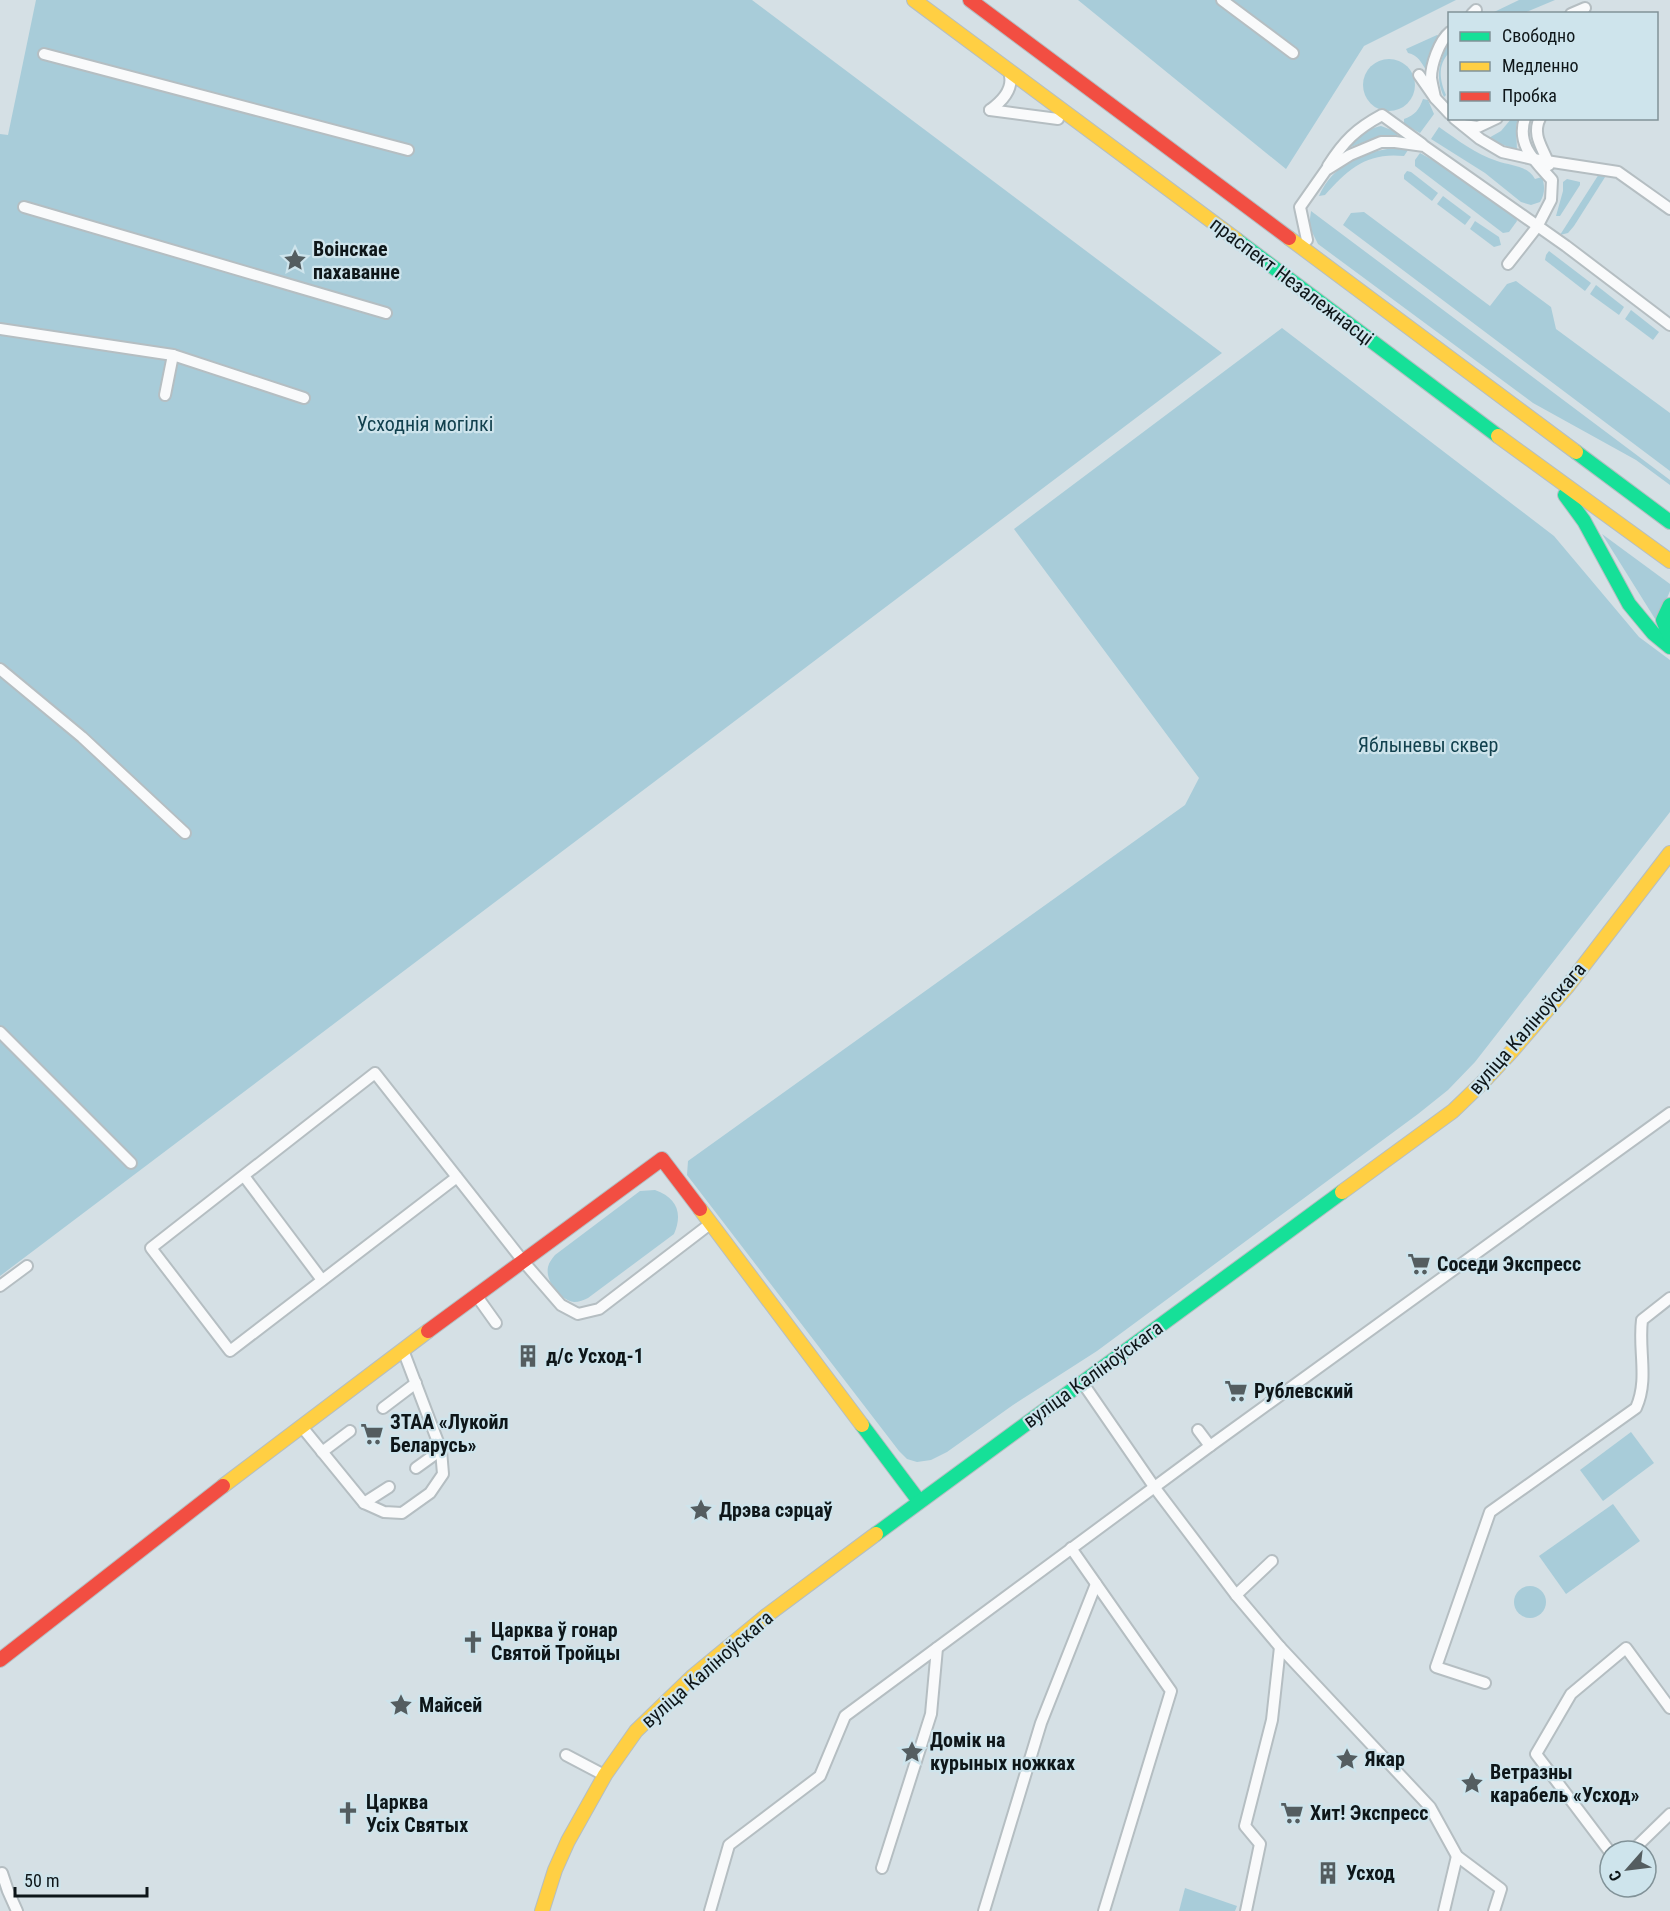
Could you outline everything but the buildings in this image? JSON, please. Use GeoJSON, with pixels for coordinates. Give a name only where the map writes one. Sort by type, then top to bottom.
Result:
{"type":"FeatureCollection","features":[{"type":"Feature","properties":{"kind":"main road","name":"праспект Незалежнасці"},"geometry":{"type":"LineString","coordinates":[[914,0],[1551,476],[1670,561]]}},
{"type":"Feature","properties":{"kind":"main road","name":"праспект Незалежнасці"},"geometry":{"type":"LineString","coordinates":[[970,0],[1670,522]]}},
{"type":"Feature","properties":{"kind":"main road"},"geometry":{"type":"LineString","coordinates":[[1551,476],[1584,522],[1631,610],[1655,636],[1670,647]]}},
{"type":"Feature","properties":{"kind":"main road"},"geometry":{"type":"LineString","coordinates":[[1670,605],[1663,620],[1670,637]]}},
{"type":"Feature","properties":{"kind":"main road","name":"вуліца Каліноўскага"},"geometry":{"type":"LineString","coordinates":[[542,1911],[560,1860],[605,1775],[636,1731],[692,1677],[766,1616],[919,1501],[1432,1128],[1469,1097],[1538,1022],[1670,853]]}},
{"type":"Feature","properties":{"kind":"main road"},"geometry":{"type":"LineString","coordinates":[[0,1660],[157,1535],[476,1295],[662,1159],[919,1501]]}},
{"type":"Feature","properties":{"kind":"lane"},"geometry":{"type":"LineString","coordinates":[[1222,0],[1293,53]]}},
{"type":"Feature","properties":{"kind":"lane"},"geometry":{"type":"LineString","coordinates":[[1576,12],[1585,8]]}},
{"type":"Feature","properties":{"kind":"lane"},"geometry":{"type":"LineString","coordinates":[[1435,98],[1431,77],[1436,58],[1448,33]]}},
{"type":"Feature","properties":{"kind":"lane"},"geometry":{"type":"LineString","coordinates":[[44,54],[408,150]]}},
{"type":"Feature","properties":{"kind":"lane"},"geometry":{"type":"LineString","coordinates":[[1009,69],[1011,81],[1007,93],[990,110],[1080,122]]}},
{"type":"Feature","properties":{"kind":"lane"},"geometry":{"type":"LineString","coordinates":[[1419,75],[1448,113]]}},
{"type":"Feature","properties":{"kind":"lane"},"geometry":{"type":"LineString","coordinates":[[1317,259],[1306,238],[1300,207],[1339,148],[1352,133],[1382,115],[1566,246],[1670,325]]}},
{"type":"Feature","properties":{"kind":"lane"},"geometry":{"type":"LineString","coordinates":[[1457,121],[1478,127],[1493,120]]}},
{"type":"Feature","properties":{"kind":"lane"},"geometry":{"type":"LineString","coordinates":[[1524,120],[1521,134],[1527,150],[1552,180]]}},
{"type":"Feature","properties":{"kind":"lane"},"geometry":{"type":"LineString","coordinates":[[1508,264],[1537,227],[1551,200],[1552,180],[1548,161],[1540,147],[1536,126],[1539,120]]}},
{"type":"Feature","properties":{"kind":"lane"},"geometry":{"type":"LineString","coordinates":[[1457,121],[1502,152],[1618,172],[1670,209]]}},
{"type":"Feature","properties":{"kind":"lane"},"geometry":{"type":"LineString","coordinates":[[1326,170],[1350,155],[1381,142],[1395,141],[1424,146]]}},
{"type":"Feature","properties":{"kind":"lane"},"geometry":{"type":"LineString","coordinates":[[24,207],[386,313]]}},
{"type":"Feature","properties":{"kind":"lane"},"geometry":{"type":"LineString","coordinates":[[0,328],[173,355],[304,398]]}},
{"type":"Feature","properties":{"kind":"lane"},"geometry":{"type":"LineString","coordinates":[[165,395],[173,355]]}},
{"type":"Feature","properties":{"kind":"lane"},"geometry":{"type":"LineString","coordinates":[[0,669],[82,737],[185,833]]}},
{"type":"Feature","properties":{"kind":"lane"},"geometry":{"type":"LineString","coordinates":[[0,1032],[131,1163]]}},
{"type":"Feature","properties":{"kind":"lane"},"geometry":{"type":"LineString","coordinates":[[457,1177],[230,1351],[151,1248],[375,1073],[457,1177],[523,1262],[561,1305],[578,1314],[599,1309],[711,1224]]}},
{"type":"Feature","properties":{"kind":"lane"},"geometry":{"type":"LineString","coordinates":[[710,1911],[729,1845],[820,1776],[845,1716],[1210,1446],[1670,1113]]}},
{"type":"Feature","properties":{"kind":"lane"},"geometry":{"type":"LineString","coordinates":[[244,1176],[322,1280]]}},
{"type":"Feature","properties":{"kind":"lane"},"geometry":{"type":"LineString","coordinates":[[0,1286],[27,1266]]}},
{"type":"Feature","properties":{"kind":"lane"},"geometry":{"type":"LineString","coordinates":[[476,1295],[496,1323]]}},
{"type":"Feature","properties":{"kind":"lane"},"geometry":{"type":"LineString","coordinates":[[1485,1683],[1436,1667],[1490,1512],[1636,1408],[1642,1395],[1640,1334],[1642,1320],[1670,1298]]}},
{"type":"Feature","properties":{"kind":"lane"},"geometry":{"type":"LineString","coordinates":[[302,1427],[364,1503],[384,1512],[402,1513],[430,1493],[443,1474],[441,1450],[403,1350]]}},
{"type":"Feature","properties":{"kind":"lane"},"geometry":{"type":"LineString","coordinates":[[1082,1382],[1155,1488],[1236,1594],[1280,1647],[1430,1807],[1456,1856],[1501,1888],[1494,1911]]}},
{"type":"Feature","properties":{"kind":"lane"},"geometry":{"type":"LineString","coordinates":[[383,1408],[416,1383]]}},
{"type":"Feature","properties":{"kind":"lane"},"geometry":{"type":"LineString","coordinates":[[1198,1430],[1210,1446]]}},
{"type":"Feature","properties":{"kind":"lane"},"geometry":{"type":"LineString","coordinates":[[322,1452],[350,1431]]}},
{"type":"Feature","properties":{"kind":"lane"},"geometry":{"type":"LineString","coordinates":[[416,1468],[441,1450]]}},
{"type":"Feature","properties":{"kind":"lane"},"geometry":{"type":"LineString","coordinates":[[364,1503],[389,1487]]}},
{"type":"Feature","properties":{"kind":"lane"},"geometry":{"type":"LineString","coordinates":[[1071,1548],[1171,1691],[1104,1911]]}},
{"type":"Feature","properties":{"kind":"lane"},"geometry":{"type":"LineString","coordinates":[[1236,1594],[1272,1561]]}},
{"type":"Feature","properties":{"kind":"lane"},"geometry":{"type":"LineString","coordinates":[[984,1911],[1041,1723],[1096,1584]]}},
{"type":"Feature","properties":{"kind":"lane"},"geometry":{"type":"LineString","coordinates":[[1246,1911],[1260,1844],[1245,1826],[1272,1720],[1280,1647]]}},
{"type":"Feature","properties":{"kind":"lane"},"geometry":{"type":"LineString","coordinates":[[882,1868],[931,1714],[937,1648]]}},
{"type":"Feature","properties":{"kind":"lane"},"geometry":{"type":"LineString","coordinates":[[1600,1839],[1536,1754],[1570,1694],[1626,1648],[1670,1708]]}},
{"type":"Feature","properties":{"kind":"lane"},"geometry":{"type":"LineString","coordinates":[[566,1755],[605,1775]]}},
{"type":"Feature","properties":{"kind":"lane"},"geometry":{"type":"LineString","coordinates":[[1644,1839],[1670,1814]]}},
{"type":"Feature","properties":{"kind":"lane"},"geometry":{"type":"LineString","coordinates":[[1444,1911],[1456,1856]]}},
{"type":"Feature","properties":{"kind":"lane"},"geometry":{"type":"LineString","coordinates":[[2,1873],[17,1911]]}},
{"type":"Feature","properties":{"kind":"green space","name":"Усходнія могілкі"},"geometry":{"type":"Polygon","coordinates":[[[36,0],[752,0],[1222,353],[0,1276],[0,134],[8,135],[36,0]]]}},
{"type":"Feature","properties":{"kind":"green space"},"geometry":{"type":"Polygon","coordinates":[[[1078,0],[1456,0],[1364,46],[1286,169],[1078,0]]]}},
{"type":"Feature","properties":{"kind":"green space"},"geometry":{"type":"Polygon","coordinates":[[[1519,0],[1555,0],[1526,12],[1494,12],[1519,0]]]}},
{"type":"Feature","properties":{"kind":"green space"},"geometry":{"type":"Polygon","coordinates":[[[1439,36],[1426,70],[1419,59],[1408,53],[1406,49],[1439,36]]]}},
{"type":"Feature","properties":{"kind":"green space"},"geometry":{"type":"Polygon","coordinates":[[[1448,44],[1448,54],[1441,68],[1441,79],[1446,95],[1444,97],[1439,76],[1443,56],[1448,44]]]}},
{"type":"Feature","properties":{"kind":"green space"},"geometry":{"type":"Polygon","coordinates":[[[1389,59],[1399,61],[1407,67],[1413,75],[1415,85],[1413,95],[1407,103],[1399,109],[1389,111],[1379,109],[1371,103],[1365,95],[1363,85],[1365,75],[1371,67],[1379,61],[1389,59]]]}},
{"type":"Feature","properties":{"kind":"green space"},"geometry":{"type":"Polygon","coordinates":[[[1423,99],[1428,100],[1434,114],[1420,133],[1404,124],[1404,119],[1416,112],[1423,99]]]}},
{"type":"Feature","properties":{"kind":"green space"},"geometry":{"type":"Polygon","coordinates":[[[1510,120],[1518,120],[1516,125],[1517,150],[1487,139],[1501,131],[1510,120]]]}},
{"type":"Feature","properties":{"kind":"green space"},"geometry":{"type":"Polygon","coordinates":[[[1381,126],[1397,132],[1397,136],[1375,138],[1348,148],[1357,137],[1366,131],[1381,126]]]}},
{"type":"Feature","properties":{"kind":"green space"},"geometry":{"type":"Polygon","coordinates":[[[1439,127],[1481,155],[1523,168],[1535,179],[1542,177],[1544,190],[1540,202],[1531,205],[1521,202],[1485,173],[1431,139],[1439,127]]]}},
{"type":"Feature","properties":{"kind":"green space"},"geometry":{"type":"Polygon","coordinates":[[[1398,148],[1408,150],[1404,156],[1379,157],[1359,164],[1342,177],[1325,195],[1319,196],[1325,185],[1341,167],[1374,152],[1398,148]]]}},
{"type":"Feature","properties":{"kind":"green space"},"geometry":{"type":"Polygon","coordinates":[[[1420,153],[1445,167],[1516,218],[1517,221],[1509,232],[1503,233],[1415,166],[1415,160],[1420,153]]]}},
{"type":"Feature","properties":{"kind":"green space"},"geometry":{"type":"Polygon","coordinates":[[[1407,171],[1438,193],[1432,201],[1404,179],[1407,171]]]}},
{"type":"Feature","properties":{"kind":"green space"},"geometry":{"type":"Polygon","coordinates":[[[1599,174],[1607,174],[1574,226],[1568,233],[1560,235],[1599,174]]]}},
{"type":"Feature","properties":{"kind":"green space"},"geometry":{"type":"Polygon","coordinates":[[[1567,179],[1580,182],[1580,185],[1560,216],[1556,216],[1563,191],[1563,182],[1567,179]]]}},
{"type":"Feature","properties":{"kind":"green space"},"geometry":{"type":"Polygon","coordinates":[[[1443,196],[1471,217],[1465,225],[1437,204],[1443,196]]]}},
{"type":"Feature","properties":{"kind":"green space"},"geometry":{"type":"Polygon","coordinates":[[[1311,211],[1670,480],[1670,485],[1636,460],[1533,403],[1318,244],[1309,226],[1311,211]]]}},
{"type":"Feature","properties":{"kind":"green space"},"geometry":{"type":"Polygon","coordinates":[[[1364,212],[1490,306],[1507,284],[1516,281],[1551,307],[1556,329],[1670,413],[1670,471],[1343,225],[1351,213],[1364,212]]]}},
{"type":"Feature","properties":{"kind":"green space"},"geometry":{"type":"Polygon","coordinates":[[[1475,221],[1499,237],[1501,245],[1494,247],[1470,229],[1475,221]]]}},
{"type":"Feature","properties":{"kind":"green space"},"geometry":{"type":"Polygon","coordinates":[[[1549,251],[1591,283],[1585,291],[1545,260],[1549,251]]]}},
{"type":"Feature","properties":{"kind":"green space"},"geometry":{"type":"Polygon","coordinates":[[[1596,285],[1624,307],[1619,315],[1590,294],[1596,285]]]}},
{"type":"Feature","properties":{"kind":"green space"},"geometry":{"type":"Polygon","coordinates":[[[1631,310],[1659,332],[1653,340],[1625,319],[1631,310]]]}},
{"type":"Feature","properties":{"kind":"green space","name":"Яблыневы сквер"},"geometry":{"type":"Polygon","coordinates":[[[1282,328],[1554,536],[1639,637],[1670,660],[1670,812],[1475,1062],[1448,1090],[1097,1351],[1013,1405],[947,1452],[931,1460],[917,1462],[907,1459],[687,1175],[688,1161],[1185,805],[1199,778],[1014,529],[1282,328]]]}},
{"type":"Feature","properties":{"kind":"green space"},"geometry":{"type":"Polygon","coordinates":[[[1602,534],[1670,584],[1670,591],[1657,622],[1602,534]]]}},
{"type":"Feature","properties":{"kind":"green space"},"geometry":{"type":"Polygon","coordinates":[[[655,1190],[669,1197],[676,1207],[678,1219],[674,1234],[588,1298],[574,1302],[559,1294],[551,1284],[548,1272],[549,1264],[555,1255],[640,1191],[655,1190]]]}},
{"type":"Feature","properties":{"kind":"green space"},"geometry":{"type":"Polygon","coordinates":[[[1631,1432],[1654,1463],[1603,1501],[1580,1470],[1631,1432]]]}},
{"type":"Feature","properties":{"kind":"green space"},"geometry":{"type":"Polygon","coordinates":[[[1613,1504],[1640,1541],[1566,1594],[1539,1556],[1613,1504]]]}},
{"type":"Feature","properties":{"kind":"green space"},"geometry":{"type":"Polygon","coordinates":[[[1530,1586],[1542,1590],[1546,1602],[1542,1614],[1530,1618],[1518,1614],[1514,1602],[1518,1590],[1530,1586]]]}},
{"type":"Feature","properties":{"kind":"green space"},"geometry":{"type":"Polygon","coordinates":[[[1185,1888],[1237,1906],[1235,1911],[1179,1911],[1185,1888]]]}},
{"type":"Feature","properties":{"kind":"traffic: fast"},"geometry":{"type":"LineString","coordinates":[[1237,240],[1498,436]]}},
{"type":"Feature","properties":{"kind":"traffic: fast"},"geometry":{"type":"LineString","coordinates":[[1576,452],[1670,522]]}},
{"type":"Feature","properties":{"kind":"traffic: fast"},"geometry":{"type":"LineString","coordinates":[[1565,495],[1584,521],[1629,604],[1653,633],[1670,647]]}},
{"type":"Feature","properties":{"kind":"traffic: fast"},"geometry":{"type":"LineString","coordinates":[[1670,605],[1663,620],[1670,637]]}},
{"type":"Feature","properties":{"kind":"traffic: fast"},"geometry":{"type":"LineString","coordinates":[[876,1534],[1342,1192]]}},
{"type":"Feature","properties":{"kind":"traffic: fast"},"geometry":{"type":"LineString","coordinates":[[862,1425],[919,1501]]}},
{"type":"Feature","properties":{"kind":"traffic: slow"},"geometry":{"type":"LineString","coordinates":[[914,0],[1237,240]]}},
{"type":"Feature","properties":{"kind":"traffic: slow"},"geometry":{"type":"LineString","coordinates":[[1289,238],[1576,452]]}},
{"type":"Feature","properties":{"kind":"traffic: slow"},"geometry":{"type":"LineString","coordinates":[[1498,436],[1670,561]]}},
{"type":"Feature","properties":{"kind":"traffic: slow"},"geometry":{"type":"LineString","coordinates":[[1342,1192],[1453,1111],[1483,1082],[1567,987],[1670,853]]}},
{"type":"Feature","properties":{"kind":"traffic: slow"},"geometry":{"type":"LineString","coordinates":[[700,1209],[862,1425]]}},
{"type":"Feature","properties":{"kind":"traffic: slow"},"geometry":{"type":"LineString","coordinates":[[223,1486],[428,1331]]}},
{"type":"Feature","properties":{"kind":"traffic: slow"},"geometry":{"type":"LineString","coordinates":[[542,1911],[555,1870],[568,1841],[605,1775],[636,1731],[692,1677],[766,1616],[876,1534]]}},
{"type":"Feature","properties":{"kind":"traffic: jam"},"geometry":{"type":"LineString","coordinates":[[970,0],[1289,238]]}},
{"type":"Feature","properties":{"kind":"traffic: jam"},"geometry":{"type":"LineString","coordinates":[[428,1331],[662,1159],[700,1209]]}},
{"type":"Feature","properties":{"kind":"traffic: jam"},"geometry":{"type":"LineString","coordinates":[[0,1660],[223,1486]]}},
{"type":"Feature","properties":{"kind":"place","name":"Воінскае пахаванне"},"geometry":{"type":"Point","coordinates":[295,260]}},
{"type":"Feature","properties":{"kind":"place","name":"Соседи Экспресс"},"geometry":{"type":"Point","coordinates":[1419,1264]}},
{"type":"Feature","properties":{"kind":"place","name":"д/с Усход-1"},"geometry":{"type":"Point","coordinates":[528,1356]}},
{"type":"Feature","properties":{"kind":"place","name":"Рублевский"},"geometry":{"type":"Point","coordinates":[1236,1391]}},
{"type":"Feature","properties":{"kind":"place","name":"ЗТАА «Лукойл Беларусь»"},"geometry":{"type":"Point","coordinates":[372,1434]}},
{"type":"Feature","properties":{"kind":"place","name":"Дрэва сэрцаў"},"geometry":{"type":"Point","coordinates":[701,1510]}},
{"type":"Feature","properties":{"kind":"place","name":"Царква ў гонар Святой Тройцы"},"geometry":{"type":"Point","coordinates":[473,1642]}},
{"type":"Feature","properties":{"kind":"place","name":"Майсей"},"geometry":{"type":"Point","coordinates":[401,1705]}},
{"type":"Feature","properties":{"kind":"place","name":"Домік на курыных ножках"},"geometry":{"type":"Point","coordinates":[912,1752]}},
{"type":"Feature","properties":{"kind":"place","name":"Якар"},"geometry":{"type":"Point","coordinates":[1347,1759]}},
{"type":"Feature","properties":{"kind":"place","name":"Ветразны карабель «Усход»"},"geometry":{"type":"Point","coordinates":[1472,1783]}},
{"type":"Feature","properties":{"kind":"place","name":"Царква Усіх Святых"},"geometry":{"type":"Point","coordinates":[348,1813]}},
{"type":"Feature","properties":{"kind":"place","name":"Хит! Экспресс"},"geometry":{"type":"Point","coordinates":[1292,1813]}},
{"type":"Feature","properties":{"kind":"place","name":"Усход"},"geometry":{"type":"Point","coordinates":[1328,1873]}}]}
